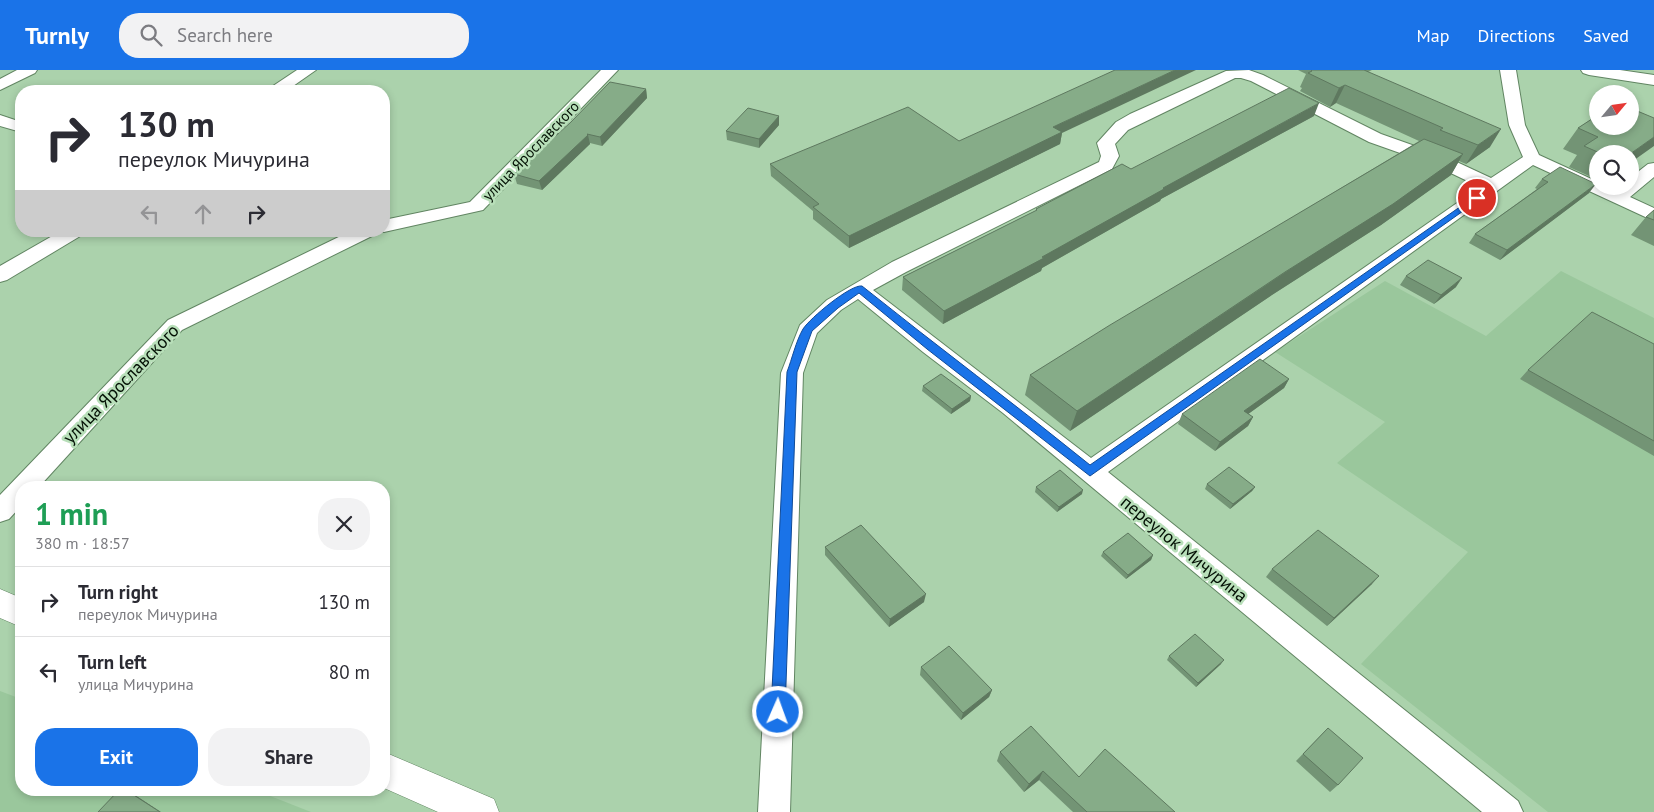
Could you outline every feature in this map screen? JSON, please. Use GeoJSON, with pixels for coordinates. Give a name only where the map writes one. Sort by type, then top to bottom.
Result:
{"type":"FeatureCollection","features":[{"type":"Feature","properties":{"kind":"street"},"geometry":{"type":"LineString","coordinates":[[0,85],[29,70]]}},
{"type":"Feature","properties":{"kind":"street"},"geometry":{"type":"LineString","coordinates":[[285,85],[308,70]]}},
{"type":"Feature","properties":{"kind":"street","name":"улица Ярославского"},"geometry":{"type":"LineString","coordinates":[[390,225],[476,206],[610,70]]}},
{"type":"Feature","properties":{"kind":"street"},"geometry":{"type":"LineString","coordinates":[[1508,70],[1516,125],[1532,158],[1654,215]]}},
{"type":"Feature","properties":{"kind":"street"},"geometry":{"type":"LineString","coordinates":[[1589,70],[1654,80]]}},
{"type":"Feature","properties":{"kind":"street"},"geometry":{"type":"LineString","coordinates":[[774,812],[792,372],[808,330],[834,305],[859,288],[1106,165],[1110,156],[1106,143],[1122,126],[1232,74],[1242,73],[1257,78],[1375,138],[1440,161],[1493,186]]}},
{"type":"Feature","properties":{"kind":"street"},"geometry":{"type":"LineString","coordinates":[[0,120],[15,125]]}},
{"type":"Feature","properties":{"kind":"street"},"geometry":{"type":"LineString","coordinates":[[1090,472],[1532,158]]}},
{"type":"Feature","properties":{"kind":"street"},"geometry":{"type":"LineString","coordinates":[[1617,198],[1654,168]]}},
{"type":"Feature","properties":{"kind":"street"},"geometry":{"type":"LineString","coordinates":[[0,275],[65,237]]}},
{"type":"Feature","properties":{"kind":"street","name":"улица Ярославского"},"geometry":{"type":"LineString","coordinates":[[29,481],[175,325],[356,237]]}},
{"type":"Feature","properties":{"kind":"street","name":"переулок Мичурина"},"geometry":{"type":"LineString","coordinates":[[859,288],[930,347],[1011,407],[1507,812]]}},
{"type":"Feature","properties":{"kind":"street","name":"улица Ярославского"},"geometry":{"type":"LineString","coordinates":[[0,512],[15,496]]}},
{"type":"Feature","properties":{"kind":"street"},"geometry":{"type":"LineString","coordinates":[[0,603],[15,609]]}},
{"type":"Feature","properties":{"kind":"street"},"geometry":{"type":"LineString","coordinates":[[390,773],[481,812]]}},
{"type":"Feature","properties":{"kind":"shaded area"},"geometry":{"type":"Polygon","coordinates":[[[1561,271],[1654,318],[1654,812],[1548,812],[1361,664],[1468,552],[1337,463],[1385,422],[1275,352],[1385,281],[1486,336],[1561,271]]]}},
{"type":"Feature","properties":{"kind":"shaded area"},"geometry":{"type":"Polygon","coordinates":[[[0,691],[15,697],[15,796],[270,796],[311,812],[0,812],[0,691]]]}},
{"type":"Feature","properties":{"kind":"building"},"geometry":{"type":"Polygon","coordinates":[[[1115,70],[1175,70],[1053,127],[1062,132],[849,236],[813,207],[819,204],[770,164],[908,107],[959,141],[1115,70]]]}},
{"type":"Feature","properties":{"kind":"building"},"geometry":{"type":"Polygon","coordinates":[[[1311,70],[1364,70],[1501,129],[1478,145],[1440,130],[1443,128],[1345,85],[1339,88],[1308,73],[1311,70]]]}},
{"type":"Feature","properties":{"kind":"building"},"geometry":{"type":"Polygon","coordinates":[[[610,82],[646,89],[600,137],[587,134],[539,181],[514,174],[571,122],[610,82]]]}},
{"type":"Feature","properties":{"kind":"building"},"geometry":{"type":"Polygon","coordinates":[[[1289,88],[1319,103],[1163,188],[1042,257],[1044,258],[944,311],[903,277],[1037,210],[1122,164],[1131,169],[1289,88]]]}},
{"type":"Feature","properties":{"kind":"building"},"geometry":{"type":"Polygon","coordinates":[[[748,108],[779,116],[759,139],[726,131],[748,108]]]}},
{"type":"Feature","properties":{"kind":"building"},"geometry":{"type":"Polygon","coordinates":[[[1639,112],[1654,118],[1654,137],[1639,148],[1639,145],[1589,145],[1589,148],[1584,146],[1598,137],[1594,135],[1639,135],[1639,112]]]}},
{"type":"Feature","properties":{"kind":"building"},"geometry":{"type":"Polygon","coordinates":[[[1589,121],[1589,133],[1578,128],[1589,121]]]}},
{"type":"Feature","properties":{"kind":"building"},"geometry":{"type":"Polygon","coordinates":[[[1424,139],[1463,154],[1393,204],[1285,272],[1077,411],[1030,375],[1110,325],[1424,139]]]}},
{"type":"Feature","properties":{"kind":"building"},"geometry":{"type":"Polygon","coordinates":[[[1560,167],[1589,181],[1589,189],[1507,250],[1475,234],[1548,182],[1542,179],[1560,167]]]}},
{"type":"Feature","properties":{"kind":"building"},"geometry":{"type":"Polygon","coordinates":[[[1654,210],[1654,220],[1646,217],[1654,210]]]}},
{"type":"Feature","properties":{"kind":"building"},"geometry":{"type":"Polygon","coordinates":[[[1428,260],[1462,278],[1441,295],[1406,276],[1428,260]]]}},
{"type":"Feature","properties":{"kind":"building"},"geometry":{"type":"Polygon","coordinates":[[[1592,312],[1654,344],[1654,441],[1528,370],[1592,312]]]}},
{"type":"Feature","properties":{"kind":"building"},"geometry":{"type":"Polygon","coordinates":[[[1260,359],[1289,379],[1244,411],[1253,417],[1220,442],[1182,414],[1260,359]]]}},
{"type":"Feature","properties":{"kind":"building"},"geometry":{"type":"Polygon","coordinates":[[[941,374],[971,396],[952,409],[923,386],[941,374]]]}},
{"type":"Feature","properties":{"kind":"building"},"geometry":{"type":"Polygon","coordinates":[[[1229,467],[1255,487],[1233,504],[1207,484],[1229,467]]]}},
{"type":"Feature","properties":{"kind":"building"},"geometry":{"type":"Polygon","coordinates":[[[1060,470],[1083,490],[1059,507],[1036,487],[1060,470]]]}},
{"type":"Feature","properties":{"kind":"building"},"geometry":{"type":"Polygon","coordinates":[[[861,525],[926,594],[890,619],[825,547],[861,525]]]}},
{"type":"Feature","properties":{"kind":"building"},"geometry":{"type":"Polygon","coordinates":[[[1318,530],[1379,576],[1334,618],[1272,569],[1318,530]]]}},
{"type":"Feature","properties":{"kind":"building"},"geometry":{"type":"Polygon","coordinates":[[[1128,533],[1153,555],[1128,575],[1103,552],[1128,533]]]}},
{"type":"Feature","properties":{"kind":"building"},"geometry":{"type":"Polygon","coordinates":[[[1195,634],[1224,660],[1198,683],[1169,656],[1195,634]]]}},
{"type":"Feature","properties":{"kind":"building"},"geometry":{"type":"Polygon","coordinates":[[[949,646],[992,690],[963,713],[921,667],[949,646]]]}},
{"type":"Feature","properties":{"kind":"building"},"geometry":{"type":"Polygon","coordinates":[[[1031,726],[1079,777],[1105,749],[1175,812],[1087,812],[1043,771],[1029,784],[1000,752],[1031,726]]]}},
{"type":"Feature","properties":{"kind":"building"},"geometry":{"type":"Polygon","coordinates":[[[1328,728],[1363,758],[1338,785],[1303,754],[1328,728]]]}},
{"type":"Feature","properties":{"kind":"building"},"geometry":{"type":"Polygon","coordinates":[[[113,796],[135,796],[160,812],[98,812],[113,796]]]}},
{"type":"Feature","properties":{"kind":"route"},"geometry":{"type":"LineString","coordinates":[[778,712],[792,372],[808,330],[834,305],[859,288],[930,347],[1011,407],[1090,472],[1477,198]]}}]}
